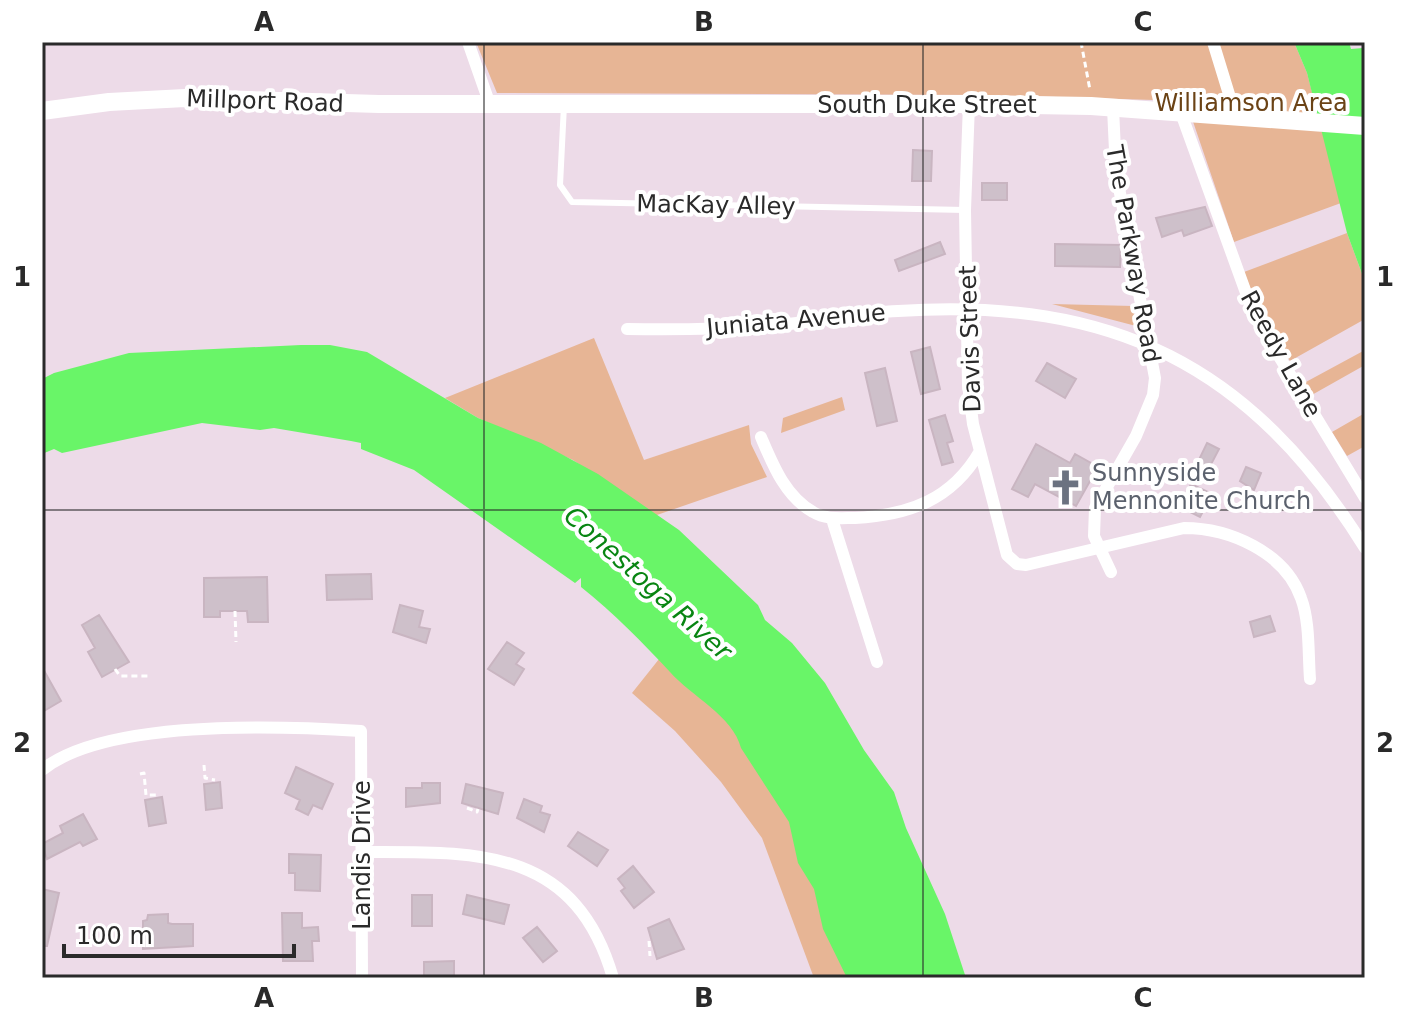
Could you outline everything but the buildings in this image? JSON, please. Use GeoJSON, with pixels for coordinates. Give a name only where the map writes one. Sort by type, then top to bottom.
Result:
{"type":"FeatureCollection","features":[{"type":"Feature","properties":{"kind":"main road","name":"Millport Road"},"geometry":{"type":"LineString","coordinates":[[42,111],[109,102],[185,98],[379,104],[489,102]]}},
{"type":"Feature","properties":{"kind":"main road","name":"South Duke Street"},"geometry":{"type":"LineString","coordinates":[[489,102],[1091,106],[1365,126]]}},
{"type":"Feature","properties":{"kind":"street"},"geometry":{"type":"LineString","coordinates":[[468,42],[489,102]]}},
{"type":"Feature","properties":{"kind":"street"},"geometry":{"type":"LineString","coordinates":[[1213,42],[1236,117]]}},
{"type":"Feature","properties":{"kind":"street","name":"Davis Street"},"geometry":{"type":"LineString","coordinates":[[969,104],[965,210],[968,385],[980,451],[1007,555],[1017,564],[1101,546]]}},
{"type":"Feature","properties":{"kind":"street","name":"The Parkway Road"},"geometry":{"type":"LineString","coordinates":[[1111,572],[1094,536],[1095,508],[1136,436],[1153,395],[1155,378],[1116,172],[1113,108]]}},
{"type":"Feature","properties":{"kind":"street","name":"Reedy Lane"},"geometry":{"type":"LineString","coordinates":[[1181,113],[1254,315],[1365,498]]}},
{"type":"Feature","properties":{"kind":"street","name":"Juniata Avenue"},"geometry":{"type":"LineString","coordinates":[[627,329],[721,329],[896,311],[965,309],[1088,323],[1150,345],[1249,406],[1276,432],[1346,518],[1365,548]]}},
{"type":"Feature","properties":{"kind":"street"},"geometry":{"type":"LineString","coordinates":[[761,437],[790,493],[814,513],[832,519],[870,517],[922,506],[952,487],[980,451]]}},
{"type":"Feature","properties":{"kind":"street"},"geometry":{"type":"LineString","coordinates":[[832,519],[877,662]]}},
{"type":"Feature","properties":{"kind":"street"},"geometry":{"type":"LineString","coordinates":[[1101,546],[1162,532],[1201,528],[1242,539],[1258,549],[1283,572],[1301,597],[1310,679]]}},
{"type":"Feature","properties":{"kind":"street","name":"Landis Drive"},"geometry":{"type":"LineString","coordinates":[[42,770],[94,745],[181,733],[294,727],[361,731],[362,978]]}},
{"type":"Feature","properties":{"kind":"street"},"geometry":{"type":"LineString","coordinates":[[362,852],[482,855],[530,871],[551,884],[585,917],[598,938],[613,978]]}},
{"type":"Feature","properties":{"kind":"lane","name":"MacKay Alley"},"geometry":{"type":"LineString","coordinates":[[564,102],[560,185],[564,195],[572,202],[965,210]]}},
{"type":"Feature","properties":{"kind":"path"},"geometry":{"type":"LineString","coordinates":[[1081,42],[1091,106]]}},
{"type":"Feature","properties":{"kind":"path"},"geometry":{"type":"LineString","coordinates":[[235,611],[236,642]]}},
{"type":"Feature","properties":{"kind":"path"},"geometry":{"type":"LineString","coordinates":[[115,669],[120,676],[149,676]]}},
{"type":"Feature","properties":{"kind":"path"},"geometry":{"type":"LineString","coordinates":[[204,765],[205,778],[215,780]]}},
{"type":"Feature","properties":{"kind":"path"},"geometry":{"type":"LineString","coordinates":[[140,774],[144,773],[146,795],[157,795]]}},
{"type":"Feature","properties":{"kind":"path"},"geometry":{"type":"LineString","coordinates":[[467,808],[477,812],[478,809]]}},
{"type":"Feature","properties":{"kind":"path"},"geometry":{"type":"LineString","coordinates":[[649,941],[650,956]]}},
{"type":"Feature","properties":{"kind":"green space","name":"Williamson Area"},"geometry":{"type":"Polygon","coordinates":[[[476,42],[1294,42],[1307,73],[1341,203],[1234,242],[1186,101],[988,95],[497,93],[476,42]]]}},
{"type":"Feature","properties":{"kind":"green space"},"geometry":{"type":"Polygon","coordinates":[[[1347,233],[1365,282],[1365,319],[1290,361],[1260,313],[1244,272],[1347,233]]]}},
{"type":"Feature","properties":{"kind":"green space"},"geometry":{"type":"Polygon","coordinates":[[[1052,304],[1133,306],[1136,326],[1052,304]]]}},
{"type":"Feature","properties":{"kind":"green space"},"geometry":{"type":"Polygon","coordinates":[[[594,338],[644,460],[749,425],[751,444],[767,477],[654,516],[573,460],[478,418],[445,398],[594,338]]]}},
{"type":"Feature","properties":{"kind":"green space"},"geometry":{"type":"Polygon","coordinates":[[[1365,350],[1365,365],[1310,396],[1304,383],[1365,350]]]}},
{"type":"Feature","properties":{"kind":"green space"},"geometry":{"type":"Polygon","coordinates":[[[842,397],[845,410],[781,433],[783,418],[842,397]]]}},
{"type":"Feature","properties":{"kind":"green space"},"geometry":{"type":"Polygon","coordinates":[[[1365,413],[1365,446],[1347,456],[1332,432],[1365,413]]]}},
{"type":"Feature","properties":{"kind":"green space"},"geometry":{"type":"Polygon","coordinates":[[[675,639],[718,679],[883,978],[814,978],[762,838],[721,782],[675,731],[632,693],[675,639]]]}},
{"type":"Feature","properties":{"kind":"water"},"geometry":{"type":"Polygon","coordinates":[[[1294,42],[1349,42],[1351,49],[1363,48],[1362,42],[1365,42],[1365,282],[1347,233],[1307,73],[1294,42]]]}},
{"type":"Feature","properties":{"kind":"water","name":"Conestoga River"},"geometry":{"type":"Polygon","coordinates":[[[330,345],[367,352],[478,418],[541,443],[598,474],[679,530],[758,605],[765,620],[792,643],[825,683],[864,750],[894,792],[906,828],[945,914],[966,978],[847,978],[823,929],[814,889],[798,863],[789,822],[721,716],[679,681],[639,639],[581,587],[581,578],[575,583],[414,470],[361,449],[361,443],[274,428],[260,430],[202,423],[62,453],[54,449],[42,454],[42,379],[54,373],[129,353],[330,345]]]}},
{"type":"Feature","properties":{"kind":"place","name":"Sunnyside Mennonite Church"},"geometry":{"type":"Point","coordinates":[1066,487]}}]}
